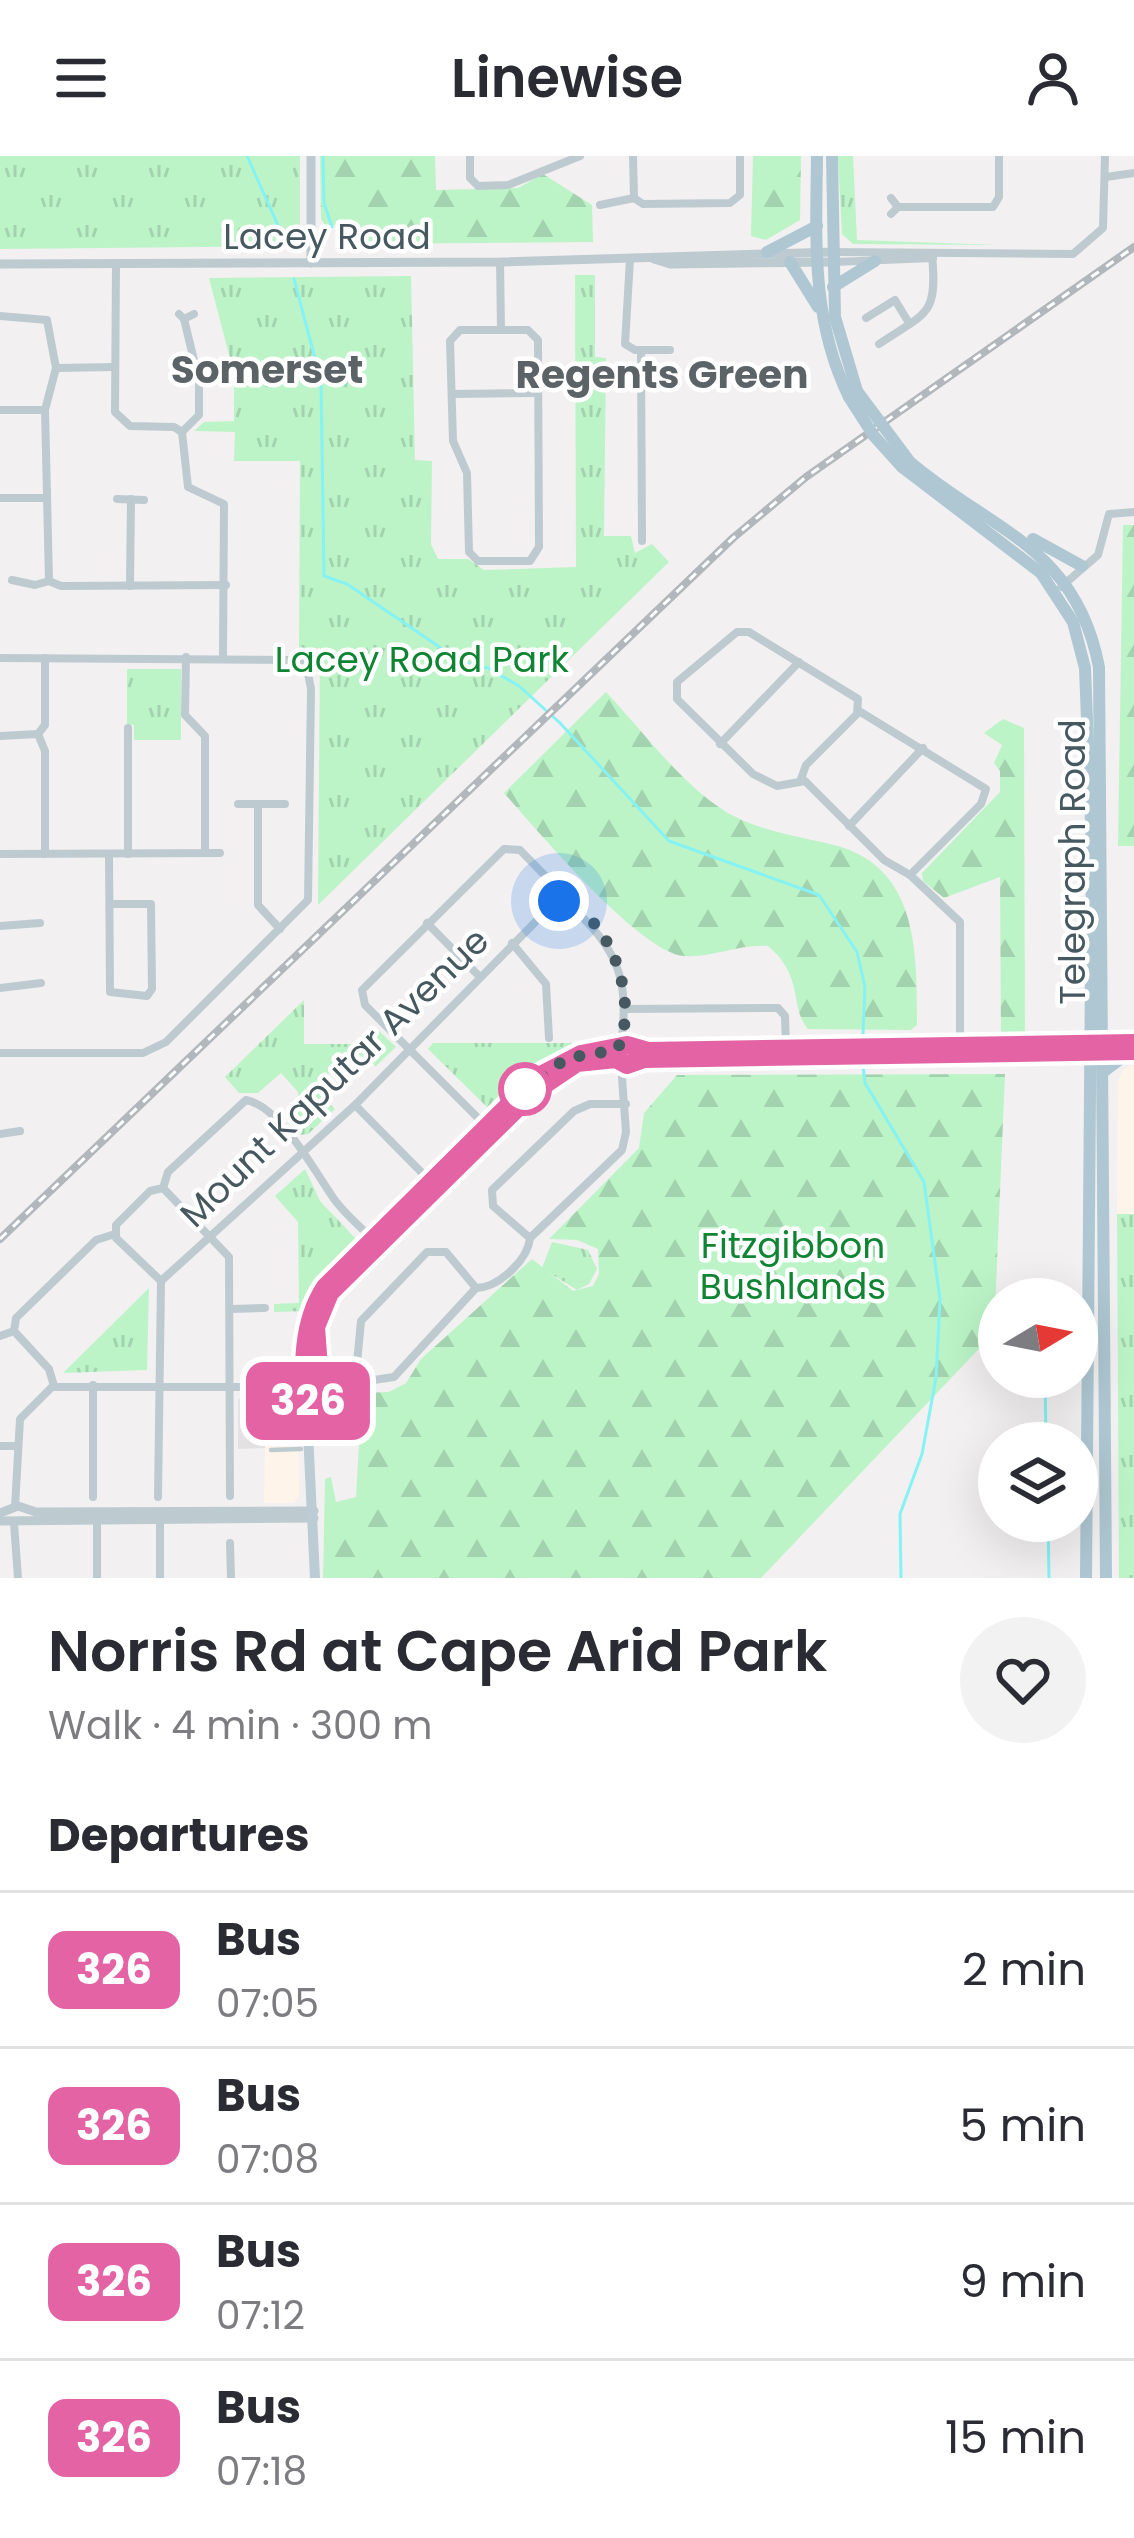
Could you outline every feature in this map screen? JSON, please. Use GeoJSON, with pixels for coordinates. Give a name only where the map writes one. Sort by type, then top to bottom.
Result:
{"type":"FeatureCollection","features":[{"type":"Feature","properties":{"kind":"main road"},"geometry":{"type":"LineString","coordinates":[[817,156],[819,308],[828,349],[853,394],[906,464],[1059,585]]}},
{"type":"Feature","properties":{"kind":"main road"},"geometry":{"type":"LineString","coordinates":[[832,156],[833,286],[839,342],[853,394]]}},
{"type":"Feature","properties":{"kind":"main road"},"geometry":{"type":"LineString","coordinates":[[767,252],[817,226]]}},
{"type":"Feature","properties":{"kind":"main road"},"geometry":{"type":"LineString","coordinates":[[833,286],[875,261]]}},
{"type":"Feature","properties":{"kind":"main road"},"geometry":{"type":"LineString","coordinates":[[790,262],[819,308]]}},
{"type":"Feature","properties":{"kind":"main road"},"geometry":{"type":"LineString","coordinates":[[906,464],[1025,540],[1059,585]]}},
{"type":"Feature","properties":{"kind":"main road"},"geometry":{"type":"LineString","coordinates":[[1025,540],[1036,539],[1088,562]]}},
{"type":"Feature","properties":{"kind":"main road","name":"Telegraph Road"},"geometry":{"type":"LineString","coordinates":[[1059,585],[1090,631],[1100,677],[1097,1048],[1089,1278]]}},
{"type":"Feature","properties":{"kind":"main road","name":"Telegraph Road"},"geometry":{"type":"LineString","coordinates":[[1097,1048],[1103,1072],[1106,1578]]}},
{"type":"Feature","properties":{"kind":"main road"},"geometry":{"type":"LineString","coordinates":[[626,1055],[1133,1049]]}},
{"type":"Feature","properties":{"kind":"main road"},"geometry":{"type":"LineString","coordinates":[[1103,1072],[1133,1049]]}},
{"type":"Feature","properties":{"kind":"main road"},"geometry":{"type":"LineString","coordinates":[[312,1578],[311,1383],[322,1309],[336,1285],[375,1241],[489,1130],[560,1070],[626,1055],[961,1052]]}},
{"type":"Feature","properties":{"kind":"main road"},"geometry":{"type":"LineString","coordinates":[[1098,1358],[1106,1353]]}},
{"type":"Feature","properties":{"kind":"main road"},"geometry":{"type":"LineString","coordinates":[[1098,1370],[1106,1373]]}},
{"type":"Feature","properties":{"kind":"main road","name":"Telegraph Road"},"geometry":{"type":"LineString","coordinates":[[1086,1398],[1086,1578]]}},
{"type":"Feature","properties":{"kind":"street"},"geometry":{"type":"LineString","coordinates":[[310,156],[311,263]]}},
{"type":"Feature","properties":{"kind":"street"},"geometry":{"type":"LineString","coordinates":[[470,156],[470,178],[478,186],[508,185],[580,156]]}},
{"type":"Feature","properties":{"kind":"street"},"geometry":{"type":"LineString","coordinates":[[633,156],[634,199]]}},
{"type":"Feature","properties":{"kind":"street"},"geometry":{"type":"LineString","coordinates":[[600,205],[634,199],[643,204],[730,203],[740,195],[740,156]]}},
{"type":"Feature","properties":{"kind":"street"},"geometry":{"type":"LineString","coordinates":[[893,206],[993,207],[999,197],[999,156]]}},
{"type":"Feature","properties":{"kind":"street"},"geometry":{"type":"LineString","coordinates":[[1106,156],[1106,177],[1134,173]]}},
{"type":"Feature","properties":{"kind":"street","name":"Lacey Road"},"geometry":{"type":"LineString","coordinates":[[833,257],[1070,255],[1101,232],[1106,177]]}},
{"type":"Feature","properties":{"kind":"street"},"geometry":{"type":"LineString","coordinates":[[284,262],[311,244]]}},
{"type":"Feature","properties":{"kind":"street","name":"Lacey Road"},"geometry":{"type":"LineString","coordinates":[[0,264],[630,260],[767,252],[875,261],[934,256]]}},
{"type":"Feature","properties":{"kind":"street","name":"Lacey Road"},"geometry":{"type":"LineString","coordinates":[[654,259],[670,264],[790,262],[817,256]]}},
{"type":"Feature","properties":{"kind":"street"},"geometry":{"type":"LineString","coordinates":[[878,344],[936,296],[934,256]]}},
{"type":"Feature","properties":{"kind":"street"},"geometry":{"type":"LineString","coordinates":[[630,260],[624,341],[641,350],[670,350]]}},
{"type":"Feature","properties":{"kind":"street"},"geometry":{"type":"LineString","coordinates":[[500,262],[501,330]]}},
{"type":"Feature","properties":{"kind":"street"},"geometry":{"type":"LineString","coordinates":[[116,265],[119,419],[130,426],[182,432],[197,419],[199,398],[185,316]]}},
{"type":"Feature","properties":{"kind":"street"},"geometry":{"type":"LineString","coordinates":[[866,317],[895,300],[909,323]]}},
{"type":"Feature","properties":{"kind":"street"},"geometry":{"type":"LineString","coordinates":[[0,316],[47,320],[56,368],[50,376],[45,410],[49,581]]}},
{"type":"Feature","properties":{"kind":"street"},"geometry":{"type":"LineString","coordinates":[[528,330],[537,337],[536,393],[539,548],[527,561],[480,562],[470,555],[466,469],[452,441],[453,334],[528,330]]}},
{"type":"Feature","properties":{"kind":"street"},"geometry":{"type":"LineString","coordinates":[[641,350],[642,541]]}},
{"type":"Feature","properties":{"kind":"street"},"geometry":{"type":"LineString","coordinates":[[56,368],[115,367]]}},
{"type":"Feature","properties":{"kind":"street"},"geometry":{"type":"LineString","coordinates":[[454,394],[536,393]]}},
{"type":"Feature","properties":{"kind":"street"},"geometry":{"type":"LineString","coordinates":[[0,410],[45,410]]}},
{"type":"Feature","properties":{"kind":"street"},"geometry":{"type":"LineString","coordinates":[[182,432],[188,487],[224,504],[223,658]]}},
{"type":"Feature","properties":{"kind":"street"},"geometry":{"type":"LineString","coordinates":[[0,498],[44,498]]}},
{"type":"Feature","properties":{"kind":"street"},"geometry":{"type":"LineString","coordinates":[[117,499],[144,500]]}},
{"type":"Feature","properties":{"kind":"street"},"geometry":{"type":"LineString","coordinates":[[130,586],[131,499]]}},
{"type":"Feature","properties":{"kind":"street"},"geometry":{"type":"LineString","coordinates":[[1059,585],[1088,562],[1109,514],[1134,512]]}},
{"type":"Feature","properties":{"kind":"street"},"geometry":{"type":"LineString","coordinates":[[12,580],[21,585],[49,581],[61,586],[226,586]]}},
{"type":"Feature","properties":{"kind":"street"},"geometry":{"type":"LineString","coordinates":[[801,779],[771,785],[720,744],[675,697],[676,682],[740,631],[856,696],[859,711],[979,781],[986,795],[910,875]]}},
{"type":"Feature","properties":{"kind":"street"},"geometry":{"type":"LineString","coordinates":[[0,658],[295,659],[307,668],[308,900],[154,1050],[0,1053]]}},
{"type":"Feature","properties":{"kind":"street"},"geometry":{"type":"LineString","coordinates":[[38,734],[45,724],[45,658]]}},
{"type":"Feature","properties":{"kind":"street"},"geometry":{"type":"LineString","coordinates":[[186,658],[185,715],[205,736],[205,853]]}},
{"type":"Feature","properties":{"kind":"street"},"geometry":{"type":"LineString","coordinates":[[720,744],[799,662]]}},
{"type":"Feature","properties":{"kind":"street"},"geometry":{"type":"LineString","coordinates":[[801,779],[806,765],[859,711]]}},
{"type":"Feature","properties":{"kind":"street"},"geometry":{"type":"LineString","coordinates":[[128,728],[128,854]]}},
{"type":"Feature","properties":{"kind":"street"},"geometry":{"type":"LineString","coordinates":[[0,736],[38,734]]}},
{"type":"Feature","properties":{"kind":"street"},"geometry":{"type":"LineString","coordinates":[[38,734],[45,751],[45,854]]}},
{"type":"Feature","properties":{"kind":"street"},"geometry":{"type":"LineString","coordinates":[[849,826],[923,748]]}},
{"type":"Feature","properties":{"kind":"street"},"geometry":{"type":"LineString","coordinates":[[801,779],[960,922],[961,1052]]}},
{"type":"Feature","properties":{"kind":"street"},"geometry":{"type":"LineString","coordinates":[[238,803],[285,804]]}},
{"type":"Feature","properties":{"kind":"street"},"geometry":{"type":"LineString","coordinates":[[258,803],[258,904],[280,929]]}},
{"type":"Feature","properties":{"kind":"street"},"geometry":{"type":"LineString","coordinates":[[18,1578],[15,1516],[21,1415],[54,1386],[385,1382],[400,1373],[476,1288],[493,1286],[527,1252],[530,1238],[619,1156],[626,1138],[623,975],[610,945],[568,903],[559,901],[552,882],[511,847],[427,923],[361,994],[365,1005],[489,1130]]}},
{"type":"Feature","properties":{"kind":"street"},"geometry":{"type":"LineString","coordinates":[[0,854],[220,853]]}},
{"type":"Feature","properties":{"kind":"street"},"geometry":{"type":"LineString","coordinates":[[110,854],[108,983],[116,997],[150,993],[151,899],[110,904]]}},
{"type":"Feature","properties":{"kind":"street","name":"Mount Kaputar Avenue"},"geometry":{"type":"LineString","coordinates":[[161,1281],[305,1153],[559,901]]}},
{"type":"Feature","properties":{"kind":"street"},"geometry":{"type":"LineString","coordinates":[[0,926],[40,922]]}},
{"type":"Feature","properties":{"kind":"street"},"geometry":{"type":"LineString","coordinates":[[427,923],[479,976]]}},
{"type":"Feature","properties":{"kind":"street"},"geometry":{"type":"LineString","coordinates":[[512,943],[546,984],[549,1038]]}},
{"type":"Feature","properties":{"kind":"street"},"geometry":{"type":"LineString","coordinates":[[0,988],[41,983]]}},
{"type":"Feature","properties":{"kind":"street"},"geometry":{"type":"LineString","coordinates":[[624,1009],[778,1008],[785,1016],[786,1050]]}},
{"type":"Feature","properties":{"kind":"street"},"geometry":{"type":"LineString","coordinates":[[164,1188],[169,1172],[246,1100],[258,1104],[305,1153],[338,1204],[375,1241]]}},
{"type":"Feature","properties":{"kind":"street"},"geometry":{"type":"LineString","coordinates":[[530,1238],[493,1206],[492,1190],[574,1111],[590,1104],[626,1104]]}},
{"type":"Feature","properties":{"kind":"street"},"geometry":{"type":"LineString","coordinates":[[355,1105],[433,1184]]}},
{"type":"Feature","properties":{"kind":"street"},"geometry":{"type":"LineString","coordinates":[[0,1134],[20,1131]]}},
{"type":"Feature","properties":{"kind":"street"},"geometry":{"type":"LineString","coordinates":[[115,1234],[118,1222],[150,1191],[164,1188]]}},
{"type":"Feature","properties":{"kind":"street"},"geometry":{"type":"LineString","coordinates":[[164,1188],[229,1257],[230,1496]]}},
{"type":"Feature","properties":{"kind":"street"},"geometry":{"type":"LineString","coordinates":[[115,1234],[161,1281],[158,1497]]}},
{"type":"Feature","properties":{"kind":"street"},"geometry":{"type":"LineString","coordinates":[[14,1331],[16,1318],[98,1238],[115,1234]]}},
{"type":"Feature","properties":{"kind":"street"},"geometry":{"type":"LineString","coordinates":[[356,1384],[356,1339],[364,1316],[427,1252],[446,1252],[476,1288]]}},
{"type":"Feature","properties":{"kind":"street"},"geometry":{"type":"LineString","coordinates":[[230,1309],[265,1308]]}},
{"type":"Feature","properties":{"kind":"street"},"geometry":{"type":"LineString","coordinates":[[0,1336],[14,1331]]}},
{"type":"Feature","properties":{"kind":"street"},"geometry":{"type":"LineString","coordinates":[[14,1331],[49,1369],[54,1386]]}},
{"type":"Feature","properties":{"kind":"street"},"geometry":{"type":"LineString","coordinates":[[94,1385],[94,1497]]}},
{"type":"Feature","properties":{"kind":"street"},"geometry":{"type":"LineString","coordinates":[[0,1446],[18,1446]]}},
{"type":"Feature","properties":{"kind":"street"},"geometry":{"type":"LineString","coordinates":[[271,1450],[301,1449]]}},
{"type":"Feature","properties":{"kind":"street"},"geometry":{"type":"LineString","coordinates":[[15,1516],[311,1514]]}},
{"type":"Feature","properties":{"kind":"street"},"geometry":{"type":"LineString","coordinates":[[97,1515],[97,1578]]}},
{"type":"Feature","properties":{"kind":"street"},"geometry":{"type":"LineString","coordinates":[[160,1515],[160,1578]]}},
{"type":"Feature","properties":{"kind":"street"},"geometry":{"type":"LineString","coordinates":[[230,1543],[231,1578]]}},
{"type":"Feature","properties":{"kind":"shaded area"},"geometry":{"type":"Polygon","coordinates":[[[1134,1063],[1134,1214],[1117,1214],[1118,1082],[1123,1070],[1134,1063]]]}},
{"type":"Feature","properties":{"kind":"shaded area"},"geometry":{"type":"Polygon","coordinates":[[[293,1394],[298,1399],[299,1496],[294,1503],[264,1503],[266,1395],[293,1394]]]}},
{"type":"Feature","properties":{"kind":"shaded area"},"geometry":{"type":"Polygon","coordinates":[[[242,1395],[266,1395],[265,1448],[238,1449],[238,1400],[242,1395]]]}},
{"type":"Feature","properties":{"kind":"green space"},"geometry":{"type":"Polygon","coordinates":[[[0,156],[300,156],[300,240],[294,246],[0,249],[0,156]]]}},
{"type":"Feature","properties":{"kind":"green space"},"geometry":{"type":"Polygon","coordinates":[[[320,156],[435,156],[436,190],[518,188],[543,174],[592,205],[593,242],[355,244],[351,226],[325,225],[321,219],[320,156]]]}},
{"type":"Feature","properties":{"kind":"green space"},"geometry":{"type":"Polygon","coordinates":[[[753,156],[801,156],[800,220],[766,240],[751,236],[753,156]]]}},
{"type":"Feature","properties":{"kind":"green space"},"geometry":{"type":"Polygon","coordinates":[[[838,156],[853,156],[857,240],[999,245],[853,244],[842,234],[838,156]]]}},
{"type":"Feature","properties":{"kind":"green space","name":"Lacey Road Park"},"geometry":{"type":"Polygon","coordinates":[[[575,275],[595,275],[595,357],[606,358],[604,536],[631,536],[635,553],[652,544],[669,562],[318,905],[320,648],[299,648],[300,461],[234,461],[235,432],[194,431],[204,422],[234,421],[234,374],[209,278],[411,276],[415,460],[432,461],[431,544],[438,559],[468,559],[484,570],[576,567],[575,275]]]}},
{"type":"Feature","properties":{"kind":"green space"},"geometry":{"type":"Polygon","coordinates":[[[1123,525],[1134,525],[1134,846],[1118,846],[1123,525]]]}},
{"type":"Feature","properties":{"kind":"green space"},"geometry":{"type":"Polygon","coordinates":[[[127,669],[181,669],[181,740],[134,740],[134,725],[127,724],[127,669]]]}},
{"type":"Feature","properties":{"kind":"green space"},"geometry":{"type":"Polygon","coordinates":[[[606,692],[686,780],[728,813],[770,830],[830,844],[881,870],[907,915],[916,969],[917,1025],[911,1030],[808,1029],[787,969],[768,946],[695,956],[665,950],[616,913],[563,860],[504,793],[606,692]]]}},
{"type":"Feature","properties":{"kind":"green space"},"geometry":{"type":"Polygon","coordinates":[[[1003,719],[1024,728],[1025,1038],[1001,1041],[1000,877],[944,898],[923,881],[922,873],[1000,792],[1000,771],[994,763],[1002,745],[984,733],[1003,719]]]}},
{"type":"Feature","properties":{"kind":"green space"},"geometry":{"type":"Polygon","coordinates":[[[304,1000],[304,1044],[364,1044],[378,1030],[396,1047],[376,1066],[351,1049],[318,1085],[318,1093],[335,1109],[308,1134],[299,1135],[288,1123],[298,1113],[298,1092],[281,1073],[258,1093],[239,1093],[225,1077],[304,1000]]]}},
{"type":"Feature","properties":{"kind":"green space"},"geometry":{"type":"Polygon","coordinates":[[[433,1043],[591,1043],[545,1060],[489,1109],[428,1049],[433,1043]]]}},
{"type":"Feature","properties":{"kind":"green space","name":"Fitzgibbon Bushlands"},"geometry":{"type":"Polygon","coordinates":[[[1005,1074],[996,1278],[978,1278],[978,1350],[761,1578],[323,1578],[325,1479],[331,1477],[336,1502],[356,1497],[362,1393],[389,1392],[406,1383],[421,1359],[532,1259],[573,1291],[593,1286],[599,1274],[598,1249],[577,1240],[549,1239],[639,1148],[644,1113],[677,1075],[1005,1074]]]}},
{"type":"Feature","properties":{"kind":"green space"},"geometry":{"type":"Polygon","coordinates":[[[305,1169],[320,1201],[358,1241],[318,1280],[306,1311],[274,1312],[274,1304],[299,1303],[298,1222],[275,1196],[305,1169]]]}},
{"type":"Feature","properties":{"kind":"green space"},"geometry":{"type":"Polygon","coordinates":[[[1117,1214],[1134,1214],[1134,1578],[1119,1578],[1117,1214]]]}},
{"type":"Feature","properties":{"kind":"green space"},"geometry":{"type":"Polygon","coordinates":[[[552,1242],[588,1250],[597,1269],[589,1284],[577,1290],[542,1268],[552,1242]]]}},
{"type":"Feature","properties":{"kind":"green space"},"geometry":{"type":"Polygon","coordinates":[[[149,1288],[147,1370],[63,1373],[149,1288]]]}},
{"type":"Feature","properties":{"kind":"waterway"},"geometry":{"type":"LineString","coordinates":[[247,156],[285,241]]}},
{"type":"Feature","properties":{"kind":"waterway"},"geometry":{"type":"LineString","coordinates":[[322,229],[332,227],[324,203],[323,156]]}},
{"type":"Feature","properties":{"kind":"waterway"},"geometry":{"type":"LineString","coordinates":[[284,235],[298,229]]}},
{"type":"Feature","properties":{"kind":"waterway"},"geometry":{"type":"LineString","coordinates":[[294,279],[321,381],[324,576],[347,584],[463,663],[488,668],[519,686],[560,723],[669,841],[819,895],[857,952],[865,987],[863,1034]]}},
{"type":"Feature","properties":{"kind":"waterway"},"geometry":{"type":"LineString","coordinates":[[863,1066],[865,1083],[924,1182],[940,1299],[936,1378],[922,1454],[900,1514],[901,1578]]}},
{"type":"Feature","properties":{"kind":"waterway"},"geometry":{"type":"LineString","coordinates":[[1045,1398],[1046,1422]]}},
{"type":"Feature","properties":{"kind":"waterway"},"geometry":{"type":"LineString","coordinates":[[1048,1542],[1049,1578]]}},
{"type":"Feature","properties":{"kind":"railway"},"geometry":{"type":"LineString","coordinates":[[0,1239],[733,538],[806,477],[1134,247]]}},
{"type":"Feature","properties":{"kind":"bus line","name":"326"},"geometry":{"type":"LineString","coordinates":[[1134,1043],[648,1051],[627,1045],[567,1058],[537,1077],[325,1287],[308,1328],[307,1375],[302,1384],[309,1402],[311,1406],[320,1385],[316,1327],[336,1285],[550,1077],[570,1066],[599,1059],[627,1065],[644,1059],[1134,1051]]}},
{"type":"Feature","properties":{"kind":"district","name":"Somerset"},"geometry":{"type":"Point","coordinates":[267,369]}},
{"type":"Feature","properties":{"kind":"district","name":"Regents Green"},"geometry":{"type":"Point","coordinates":[662,374]}},
{"type":"Feature","properties":{"kind":"route"},"geometry":{"type":"LineString","coordinates":[[525,1089],[522,1092],[567,1058],[617,1050],[624,1030],[624,981],[617,958],[571,905],[559,901]]}}]}
